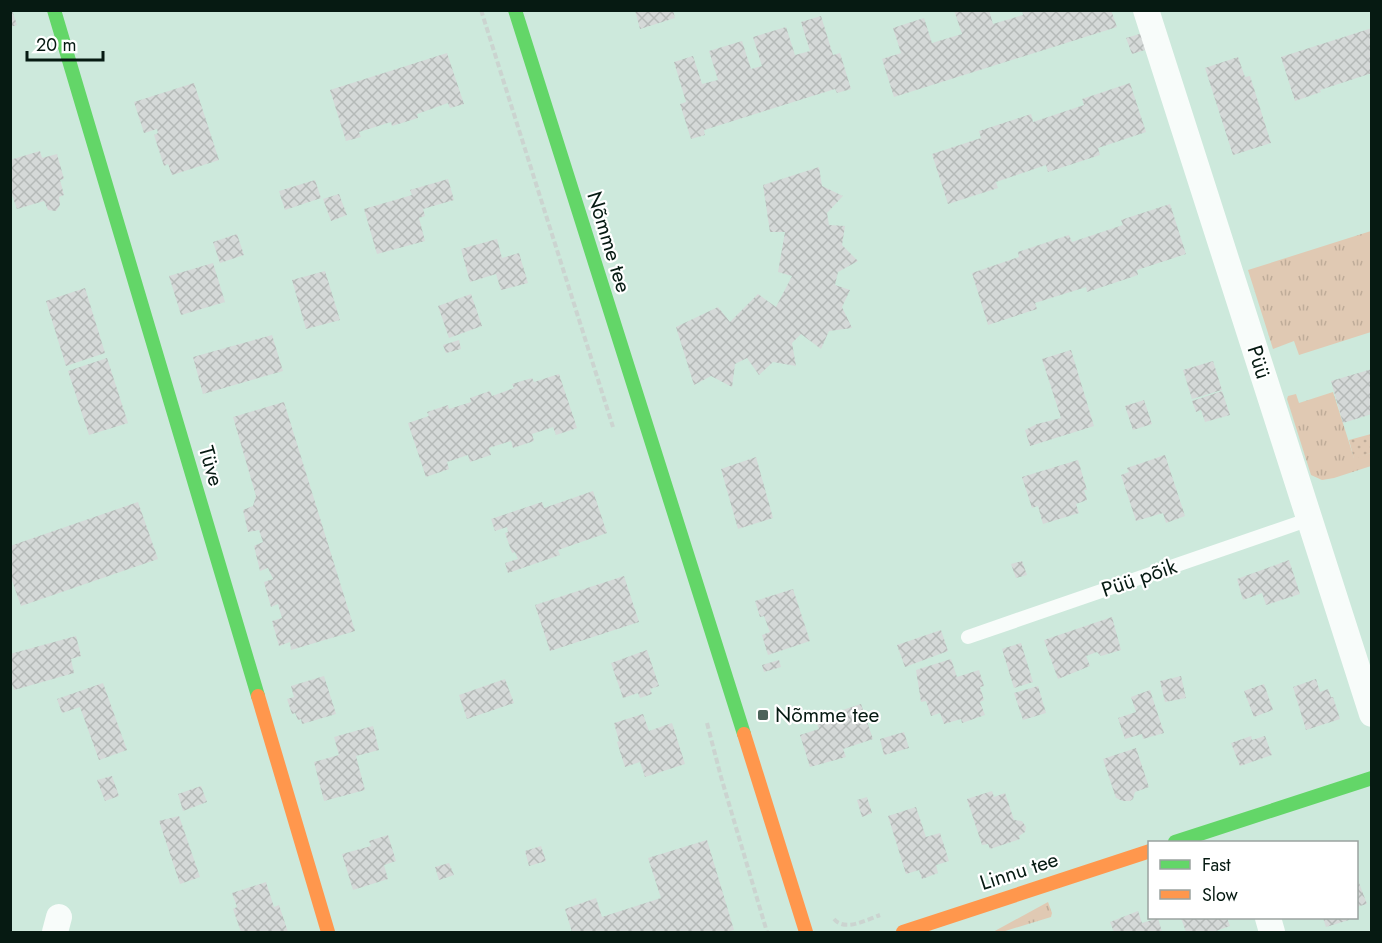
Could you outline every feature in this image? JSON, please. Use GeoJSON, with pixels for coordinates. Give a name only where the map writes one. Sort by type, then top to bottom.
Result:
{"type":"FeatureCollection","features":[{"type":"Feature","properties":{"kind":"street","name":"Tüve"},"geometry":{"type":"LineString","coordinates":[[54,10],[327,933]]}},
{"type":"Feature","properties":{"kind":"street","name":"Nõmme tee"},"geometry":{"type":"LineString","coordinates":[[515,10],[806,933]]}},
{"type":"Feature","properties":{"kind":"street","name":"Püü"},"geometry":{"type":"LineString","coordinates":[[1146,10],[1371,714]]}},
{"type":"Feature","properties":{"kind":"street"},"geometry":{"type":"LineString","coordinates":[[1188,841],[1239,833],[1371,778]]}},
{"type":"Feature","properties":{"kind":"street","name":"Linnu tee"},"geometry":{"type":"LineString","coordinates":[[903,933],[1148,851]]}},
{"type":"Feature","properties":{"kind":"lane","name":"Püü põik"},"geometry":{"type":"LineString","coordinates":[[968,637],[1310,519]]}},
{"type":"Feature","properties":{"kind":"path"},"geometry":{"type":"LineString","coordinates":[[481,10],[615,432]]}},
{"type":"Feature","properties":{"kind":"path"},"geometry":{"type":"LineString","coordinates":[[706,718],[767,933]]}},
{"type":"Feature","properties":{"kind":"green space"},"geometry":{"type":"Polygon","coordinates":[[[1371,231],[1371,332],[1299,355],[1294,341],[1273,349],[1248,270],[1371,231]]]}},
{"type":"Feature","properties":{"kind":"green space"},"geometry":{"type":"Polygon","coordinates":[[[1333,392],[1354,458],[1371,453],[1371,466],[1322,480],[1311,475],[1287,399],[1288,396],[1296,394],[1299,403],[1333,392]]]}},
{"type":"Feature","properties":{"kind":"green space"},"geometry":{"type":"Polygon","coordinates":[[[1371,434],[1371,453],[1354,459],[1349,440],[1371,434]]]}},
{"type":"Feature","properties":{"kind":"green space"},"geometry":{"type":"Polygon","coordinates":[[[1048,902],[1051,917],[1002,932],[993,932],[1048,902]]]}},
{"type":"Feature","properties":{"kind":"building"},"geometry":{"type":"Polygon","coordinates":[[[10,10],[12,10],[17,25],[10,27],[10,10]]]}},
{"type":"Feature","properties":{"kind":"building"},"geometry":{"type":"Polygon","coordinates":[[[635,10],[673,10],[675,18],[640,29],[635,10]]]}},
{"type":"Feature","properties":{"kind":"building"},"geometry":{"type":"Polygon","coordinates":[[[954,10],[989,10],[993,24],[1023,15],[1022,10],[1111,10],[1117,27],[894,97],[882,59],[901,53],[893,28],[924,18],[932,43],[962,34],[954,10]]]}},
{"type":"Feature","properties":{"kind":"building"},"geometry":{"type":"Polygon","coordinates":[[[821,16],[833,55],[840,53],[851,89],[837,93],[835,89],[704,130],[705,135],[691,139],[680,104],[686,102],[674,62],[693,56],[702,84],[718,80],[709,51],[742,41],[751,69],[762,66],[753,37],[786,27],[795,55],[810,51],[801,22],[821,16]]]}},
{"type":"Feature","properties":{"kind":"building"},"geometry":{"type":"Polygon","coordinates":[[[1372,28],[1372,73],[1295,101],[1281,57],[1372,28]]]}},
{"type":"Feature","properties":{"kind":"building"},"geometry":{"type":"Polygon","coordinates":[[[1143,33],[1148,49],[1132,54],[1126,38],[1143,33]]]}},
{"type":"Feature","properties":{"kind":"building"},"geometry":{"type":"Polygon","coordinates":[[[447,53],[464,104],[450,108],[448,103],[417,114],[418,118],[392,126],[391,122],[359,132],[361,137],[346,141],[330,90],[447,53]]]}},
{"type":"Feature","properties":{"kind":"building"},"geometry":{"type":"Polygon","coordinates":[[[1238,57],[1245,77],[1250,76],[1271,143],[1233,155],[1205,68],[1238,57]]]}},
{"type":"Feature","properties":{"kind":"building"},"geometry":{"type":"Polygon","coordinates":[[[194,83],[219,160],[172,175],[168,164],[164,166],[154,135],[158,133],[157,129],[144,133],[134,102],[194,83]]]}},
{"type":"Feature","properties":{"kind":"building"},"geometry":{"type":"Polygon","coordinates":[[[1130,83],[1146,132],[1098,148],[1100,155],[1048,172],[1046,165],[996,182],[998,188],[948,204],[932,154],[981,138],[979,131],[1031,114],[1033,122],[1084,105],[1082,99],[1130,83]]]}},
{"type":"Feature","properties":{"kind":"building"},"geometry":{"type":"Polygon","coordinates":[[[40,151],[42,158],[57,154],[64,179],[60,180],[64,195],[59,197],[60,205],[56,211],[48,210],[44,201],[17,209],[10,195],[10,160],[40,151]]]}},
{"type":"Feature","properties":{"kind":"building"},"geometry":{"type":"Polygon","coordinates":[[[819,167],[822,186],[843,196],[827,213],[829,225],[845,226],[842,245],[858,261],[838,272],[835,285],[850,290],[842,307],[852,328],[829,331],[821,349],[801,334],[792,343],[796,366],[773,362],[759,375],[747,358],[735,364],[732,387],[711,376],[694,385],[676,327],[718,307],[730,322],[758,294],[776,307],[792,276],[778,272],[785,232],[770,232],[763,185],[819,167]]]}},
{"type":"Feature","properties":{"kind":"building"},"geometry":{"type":"Polygon","coordinates":[[[448,179],[454,200],[423,209],[425,216],[419,218],[425,241],[377,254],[364,209],[412,195],[410,190],[448,179]]]}},
{"type":"Feature","properties":{"kind":"building"},"geometry":{"type":"Polygon","coordinates":[[[315,180],[321,198],[285,210],[279,191],[315,180]]]}},
{"type":"Feature","properties":{"kind":"building"},"geometry":{"type":"Polygon","coordinates":[[[339,194],[347,215],[331,221],[323,199],[339,194]]]}},
{"type":"Feature","properties":{"kind":"building"},"geometry":{"type":"Polygon","coordinates":[[[1170,204],[1186,254],[1137,270],[1138,275],[1087,292],[1086,287],[1035,303],[1037,309],[988,325],[972,273],[1019,257],[1018,252],[1069,235],[1072,242],[1123,225],[1121,220],[1170,204]]]}},
{"type":"Feature","properties":{"kind":"building"},"geometry":{"type":"Polygon","coordinates":[[[237,234],[244,255],[220,263],[213,242],[237,234]]]}},
{"type":"Feature","properties":{"kind":"building"},"geometry":{"type":"Polygon","coordinates":[[[497,239],[502,258],[519,253],[528,283],[501,290],[496,274],[470,282],[461,249],[497,239]]]}},
{"type":"Feature","properties":{"kind":"building"},"geometry":{"type":"Polygon","coordinates":[[[213,263],[225,302],[181,315],[169,276],[213,263]]]}},
{"type":"Feature","properties":{"kind":"building"},"geometry":{"type":"Polygon","coordinates":[[[325,271],[340,320],[306,329],[292,280],[325,271]]]}},
{"type":"Feature","properties":{"kind":"building"},"geometry":{"type":"Polygon","coordinates":[[[85,288],[105,353],[66,366],[46,301],[85,288]]]}},
{"type":"Feature","properties":{"kind":"building"},"geometry":{"type":"Polygon","coordinates":[[[471,294],[482,326],[449,338],[438,306],[471,294]]]}},
{"type":"Feature","properties":{"kind":"building"},"geometry":{"type":"Polygon","coordinates":[[[272,335],[283,371],[203,394],[193,357],[272,335]]]}},
{"type":"Feature","properties":{"kind":"building"},"geometry":{"type":"Polygon","coordinates":[[[459,340],[461,349],[446,353],[443,345],[459,340]]]}},
{"type":"Feature","properties":{"kind":"building"},"geometry":{"type":"Polygon","coordinates":[[[1071,350],[1094,426],[1030,446],[1025,430],[1037,424],[1061,418],[1042,359],[1071,350]]]}},
{"type":"Feature","properties":{"kind":"building"},"geometry":{"type":"Polygon","coordinates":[[[107,358],[128,423],[89,435],[68,371],[107,358]]]}},
{"type":"Feature","properties":{"kind":"building"},"geometry":{"type":"Polygon","coordinates":[[[1213,361],[1222,390],[1192,399],[1183,370],[1213,361]]]}},
{"type":"Feature","properties":{"kind":"building"},"geometry":{"type":"Polygon","coordinates":[[[1372,369],[1372,414],[1343,423],[1331,381],[1372,369]]]}},
{"type":"Feature","properties":{"kind":"building"},"geometry":{"type":"Polygon","coordinates":[[[559,374],[577,428],[556,435],[553,427],[532,434],[534,441],[513,448],[511,441],[489,448],[491,455],[470,462],[468,455],[447,462],[449,469],[426,477],[408,423],[429,416],[427,412],[448,405],[449,409],[471,402],[470,398],[490,391],[492,396],[514,388],[512,384],[532,378],[534,382],[559,374]]]}},
{"type":"Feature","properties":{"kind":"building"},"geometry":{"type":"Polygon","coordinates":[[[1222,391],[1230,415],[1205,422],[1201,410],[1196,412],[1192,401],[1222,391]]]}},
{"type":"Feature","properties":{"kind":"building"},"geometry":{"type":"Polygon","coordinates":[[[1144,400],[1152,424],[1133,430],[1125,406],[1144,400]]]}},
{"type":"Feature","properties":{"kind":"building"},"geometry":{"type":"Polygon","coordinates":[[[284,402],[355,631],[291,650],[290,642],[279,646],[272,621],[282,618],[278,604],[271,607],[264,582],[273,579],[268,568],[260,571],[254,546],[263,542],[259,530],[248,532],[243,510],[253,506],[256,496],[233,417],[284,402]]]}},
{"type":"Feature","properties":{"kind":"building"},"geometry":{"type":"Polygon","coordinates":[[[1165,455],[1185,516],[1166,523],[1163,513],[1136,521],[1121,475],[1129,472],[1127,468],[1165,455]]]}},
{"type":"Feature","properties":{"kind":"building"},"geometry":{"type":"Polygon","coordinates":[[[756,457],[773,518],[738,529],[721,469],[756,457]]]}},
{"type":"Feature","properties":{"kind":"building"},"geometry":{"type":"Polygon","coordinates":[[[1078,460],[1087,490],[1084,490],[1087,500],[1076,504],[1079,513],[1043,524],[1038,506],[1032,508],[1022,477],[1078,460]]]}},
{"type":"Feature","properties":{"kind":"building"},"geometry":{"type":"Polygon","coordinates":[[[593,491],[607,533],[558,550],[560,555],[508,573],[505,563],[518,559],[515,552],[512,553],[505,533],[508,532],[507,527],[495,531],[491,519],[542,502],[544,508],[593,491]]]}},
{"type":"Feature","properties":{"kind":"building"},"geometry":{"type":"Polygon","coordinates":[[[138,502],[158,559],[21,606],[10,575],[10,546],[138,502]]]}},
{"type":"Feature","properties":{"kind":"building"},"geometry":{"type":"Polygon","coordinates":[[[1289,560],[1300,594],[1266,605],[1262,593],[1243,600],[1237,579],[1289,560]]]}},
{"type":"Feature","properties":{"kind":"building"},"geometry":{"type":"Polygon","coordinates":[[[1022,561],[1027,575],[1016,578],[1011,564],[1022,561]]]}},
{"type":"Feature","properties":{"kind":"building"},"geometry":{"type":"Polygon","coordinates":[[[624,576],[639,622],[550,651],[535,605],[624,576]]]}},
{"type":"Feature","properties":{"kind":"building"},"geometry":{"type":"Polygon","coordinates":[[[793,589],[810,641],[768,655],[762,635],[770,632],[764,616],[760,617],[755,601],[793,589]]]}},
{"type":"Feature","properties":{"kind":"building"},"geometry":{"type":"Polygon","coordinates":[[[1112,617],[1121,650],[1101,656],[1097,652],[1086,656],[1090,666],[1058,679],[1044,640],[1112,617]]]}},
{"type":"Feature","properties":{"kind":"building"},"geometry":{"type":"Polygon","coordinates":[[[941,630],[948,651],[905,667],[897,645],[941,630]]]}},
{"type":"Feature","properties":{"kind":"building"},"geometry":{"type":"Polygon","coordinates":[[[76,636],[81,656],[71,659],[74,673],[14,690],[10,679],[10,654],[76,636]]]}},
{"type":"Feature","properties":{"kind":"building"},"geometry":{"type":"Polygon","coordinates":[[[1021,643],[1033,682],[1014,688],[1002,649],[1021,643]]]}},
{"type":"Feature","properties":{"kind":"building"},"geometry":{"type":"Polygon","coordinates":[[[647,650],[659,686],[650,689],[652,694],[640,698],[638,693],[623,698],[611,663],[647,650]]]}},
{"type":"Feature","properties":{"kind":"building"},"geometry":{"type":"Polygon","coordinates":[[[951,659],[957,677],[979,670],[984,686],[980,687],[984,700],[980,702],[985,715],[962,723],[961,719],[944,724],[940,713],[931,716],[926,701],[921,702],[916,670],[951,659]]]}},
{"type":"Feature","properties":{"kind":"building"},"geometry":{"type":"Polygon","coordinates":[[[779,660],[781,667],[764,672],[762,665],[779,660]]]}},
{"type":"Feature","properties":{"kind":"building"},"geometry":{"type":"Polygon","coordinates":[[[324,676],[336,714],[302,724],[301,719],[298,720],[295,713],[292,714],[287,699],[294,697],[291,686],[324,676]]]}},
{"type":"Feature","properties":{"kind":"building"},"geometry":{"type":"Polygon","coordinates":[[[1181,676],[1186,698],[1165,702],[1160,681],[1181,676]]]}},
{"type":"Feature","properties":{"kind":"building"},"geometry":{"type":"Polygon","coordinates":[[[505,679],[514,703],[467,719],[459,695],[505,679]]]}},
{"type":"Feature","properties":{"kind":"building"},"geometry":{"type":"Polygon","coordinates":[[[1316,679],[1320,692],[1328,689],[1333,697],[1340,719],[1306,730],[1293,687],[1316,679]]]}},
{"type":"Feature","properties":{"kind":"building"},"geometry":{"type":"Polygon","coordinates":[[[103,683],[127,750],[99,760],[80,707],[62,713],[57,699],[103,683]]]}},
{"type":"Feature","properties":{"kind":"building"},"geometry":{"type":"Polygon","coordinates":[[[1264,684],[1273,710],[1254,717],[1244,691],[1264,684]]]}},
{"type":"Feature","properties":{"kind":"building"},"geometry":{"type":"Polygon","coordinates":[[[1038,686],[1046,713],[1023,720],[1014,693],[1038,686]]]}},
{"type":"Feature","properties":{"kind":"building"},"geometry":{"type":"Polygon","coordinates":[[[1150,690],[1164,733],[1143,739],[1142,734],[1125,739],[1118,718],[1136,712],[1131,697],[1150,690]]]}},
{"type":"Feature","properties":{"kind":"building"},"geometry":{"type":"Polygon","coordinates":[[[861,704],[873,739],[843,749],[846,757],[810,767],[800,735],[819,729],[815,719],[861,704]]]}},
{"type":"Feature","properties":{"kind":"building"},"geometry":{"type":"Polygon","coordinates":[[[643,714],[649,731],[672,723],[685,764],[645,777],[640,762],[625,767],[614,723],[643,714]]]}},
{"type":"Feature","properties":{"kind":"building"},"geometry":{"type":"Polygon","coordinates":[[[373,726],[379,750],[356,756],[365,790],[324,801],[314,762],[339,755],[334,737],[373,726]]]}},
{"type":"Feature","properties":{"kind":"building"},"geometry":{"type":"Polygon","coordinates":[[[904,732],[909,748],[884,755],[880,739],[904,732]]]}},
{"type":"Feature","properties":{"kind":"building"},"geometry":{"type":"Polygon","coordinates":[[[1251,736],[1252,740],[1265,736],[1272,755],[1240,766],[1231,743],[1251,736]]]}},
{"type":"Feature","properties":{"kind":"building"},"geometry":{"type":"Polygon","coordinates":[[[1136,748],[1149,787],[1135,792],[1130,801],[1123,801],[1116,798],[1103,759],[1136,748]]]}},
{"type":"Feature","properties":{"kind":"building"},"geometry":{"type":"Polygon","coordinates":[[[112,776],[119,796],[105,801],[97,780],[112,776]]]}},
{"type":"Feature","properties":{"kind":"building"},"geometry":{"type":"Polygon","coordinates":[[[201,786],[207,802],[183,811],[178,794],[201,786]]]}},
{"type":"Feature","properties":{"kind":"building"},"geometry":{"type":"Polygon","coordinates":[[[992,791],[994,797],[1005,793],[1014,820],[1022,821],[1026,827],[1025,832],[1019,836],[1020,839],[990,849],[988,844],[982,845],[967,799],[992,791]]]}},
{"type":"Feature","properties":{"kind":"building"},"geometry":{"type":"Polygon","coordinates":[[[867,797],[872,813],[862,817],[857,800],[867,797]]]}},
{"type":"Feature","properties":{"kind":"building"},"geometry":{"type":"Polygon","coordinates":[[[916,807],[926,837],[940,833],[949,861],[936,865],[938,873],[922,879],[919,870],[906,874],[888,816],[916,807]]]}},
{"type":"Feature","properties":{"kind":"building"},"geometry":{"type":"Polygon","coordinates":[[[179,816],[200,877],[180,884],[159,821],[179,816]]]}},
{"type":"Feature","properties":{"kind":"building"},"geometry":{"type":"Polygon","coordinates":[[[388,835],[396,861],[384,865],[388,879],[353,890],[342,854],[371,846],[369,841],[388,835]]]}},
{"type":"Feature","properties":{"kind":"building"},"geometry":{"type":"Polygon","coordinates":[[[707,840],[734,930],[726,932],[572,932],[565,909],[596,898],[602,917],[661,898],[648,858],[707,840]]]}},
{"type":"Feature","properties":{"kind":"building"},"geometry":{"type":"Polygon","coordinates":[[[541,846],[546,861],[529,866],[525,851],[541,846]]]}},
{"type":"Feature","properties":{"kind":"building"},"geometry":{"type":"Polygon","coordinates":[[[449,863],[454,875],[439,880],[435,867],[449,863]]]}},
{"type":"Feature","properties":{"kind":"building"},"geometry":{"type":"Polygon","coordinates":[[[1358,880],[1367,904],[1358,906],[1358,880]]]}},
{"type":"Feature","properties":{"kind":"building"},"geometry":{"type":"Polygon","coordinates":[[[266,882],[274,907],[279,905],[288,932],[241,932],[233,909],[237,907],[232,893],[266,882]]]}},
{"type":"Feature","properties":{"kind":"building"},"geometry":{"type":"Polygon","coordinates":[[[1138,911],[1142,923],[1158,919],[1162,932],[1114,932],[1110,922],[1138,911]]]}},
{"type":"Feature","properties":{"kind":"building"},"geometry":{"type":"Polygon","coordinates":[[[1181,919],[1227,919],[1230,926],[1213,932],[1186,932],[1181,919]]]}},
{"type":"Feature","properties":{"kind":"building"},"geometry":{"type":"Polygon","coordinates":[[[1323,919],[1349,920],[1326,927],[1323,919]]]}},
{"type":"Feature","properties":{"kind":"traffic: fast"},"geometry":{"type":"LineString","coordinates":[[54,10],[258,696]]}},
{"type":"Feature","properties":{"kind":"traffic: fast"},"geometry":{"type":"LineString","coordinates":[[515,10],[744,734]]}},
{"type":"Feature","properties":{"kind":"traffic: fast"},"geometry":{"type":"LineString","coordinates":[[1178,841],[1372,778]]}},
{"type":"Feature","properties":{"kind":"traffic: slow"},"geometry":{"type":"LineString","coordinates":[[258,696],[328,932]]}},
{"type":"Feature","properties":{"kind":"traffic: slow"},"geometry":{"type":"LineString","coordinates":[[744,734],[806,932]]}},
{"type":"Feature","properties":{"kind":"traffic: slow"},"geometry":{"type":"LineString","coordinates":[[903,932],[1148,852]]}},
{"type":"Feature","properties":{"kind":"place","name":"Nõmme tee"},"geometry":{"type":"Point","coordinates":[763,715]}}]}
